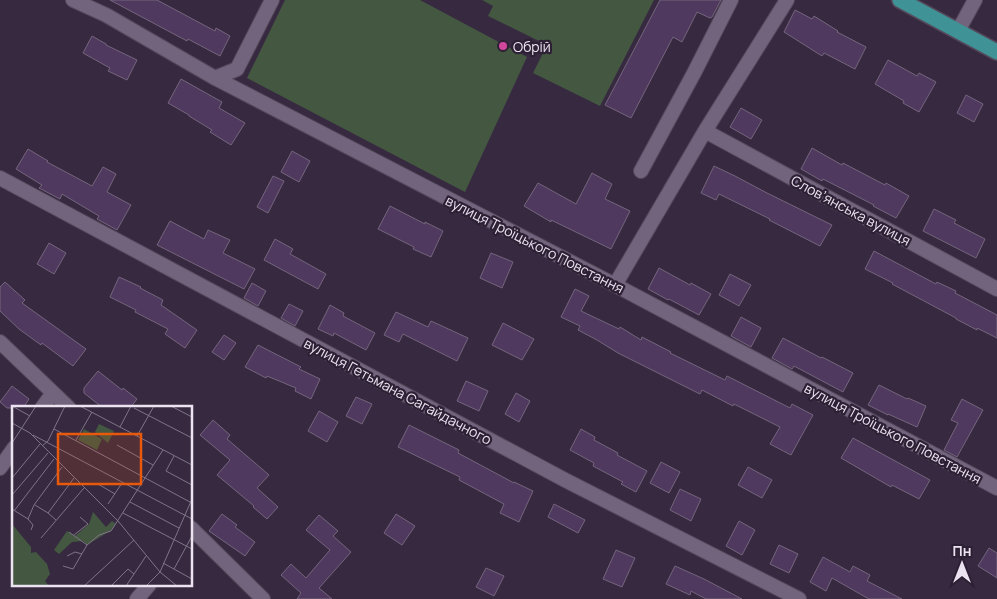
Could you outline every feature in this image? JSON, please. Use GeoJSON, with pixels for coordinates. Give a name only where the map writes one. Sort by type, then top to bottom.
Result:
{"type":"FeatureCollection","features":[{"type":"Feature","properties":{"kind":"main road"},"geometry":{"type":"LineString","coordinates":[[900,0],[997,52]]}},
{"type":"Feature","properties":{"kind":"street","name":"вулиця Троїцького Повстання"},"geometry":{"type":"LineString","coordinates":[[73,0],[106,15],[215,78],[615,285],[997,488]]}},
{"type":"Feature","properties":{"kind":"street"},"geometry":{"type":"LineString","coordinates":[[215,78],[237,69],[272,0]]}},
{"type":"Feature","properties":{"kind":"street"},"geometry":{"type":"LineString","coordinates":[[640,171],[694,73],[731,0]]}},
{"type":"Feature","properties":{"kind":"street"},"geometry":{"type":"LineString","coordinates":[[615,285],[705,131],[787,0]]}},
{"type":"Feature","properties":{"kind":"street"},"geometry":{"type":"LineString","coordinates":[[958,31],[975,0]]}},
{"type":"Feature","properties":{"kind":"street","name":"Словʼянська вулиця"},"geometry":{"type":"LineString","coordinates":[[705,131],[997,289]]}},
{"type":"Feature","properties":{"kind":"street","name":"вулиця Гетьмана Сагайдачного"},"geometry":{"type":"LineString","coordinates":[[0,178],[565,480],[772,593],[799,599]]}},
{"type":"Feature","properties":{"kind":"street"},"geometry":{"type":"LineString","coordinates":[[0,342],[67,406]]}},
{"type":"Feature","properties":{"kind":"street"},"geometry":{"type":"LineString","coordinates":[[43,406],[53,392]]}},
{"type":"Feature","properties":{"kind":"street"},"geometry":{"type":"LineString","coordinates":[[0,468],[12,451]]}},
{"type":"Feature","properties":{"kind":"street"},"geometry":{"type":"LineString","coordinates":[[192,531],[263,599]]}},
{"type":"Feature","properties":{"kind":"street"},"geometry":{"type":"LineString","coordinates":[[137,599],[148,586]]}},
{"type":"Feature","properties":{"kind":"green space"},"geometry":{"type":"Polygon","coordinates":[[[285,0],[420,0],[527,57],[465,192],[247,78],[285,0]]]}},
{"type":"Feature","properties":{"kind":"green space"},"geometry":{"type":"Polygon","coordinates":[[[482,0],[654,0],[600,106],[533,73],[547,45],[488,16],[493,6],[482,0]]]}},
{"type":"Feature","properties":{"kind":"building"},"geometry":{"type":"Polygon","coordinates":[[[110,0],[157,0],[215,31],[216,28],[230,36],[220,56],[188,39],[187,41],[110,0]]]}},
{"type":"Feature","properties":{"kind":"building"},"geometry":{"type":"Polygon","coordinates":[[[660,0],[721,0],[710,18],[697,12],[682,42],[673,37],[631,118],[605,105],[660,0]]]}},
{"type":"Feature","properties":{"kind":"building"},"geometry":{"type":"Polygon","coordinates":[[[795,10],[812,19],[814,16],[837,32],[866,47],[855,69],[824,53],[822,56],[784,32],[795,10]]]}},
{"type":"Feature","properties":{"kind":"building"},"geometry":{"type":"Polygon","coordinates":[[[92,36],[137,60],[127,80],[108,71],[110,68],[83,53],[92,36]]]}},
{"type":"Feature","properties":{"kind":"building"},"geometry":{"type":"Polygon","coordinates":[[[888,60],[917,76],[919,73],[936,82],[919,112],[875,84],[888,60]]]}},
{"type":"Feature","properties":{"kind":"building"},"geometry":{"type":"Polygon","coordinates":[[[181,79],[222,102],[219,108],[245,123],[231,145],[210,132],[212,130],[168,103],[181,79]]]}},
{"type":"Feature","properties":{"kind":"building"},"geometry":{"type":"Polygon","coordinates":[[[966,95],[983,104],[974,122],[957,113],[966,95]]]}},
{"type":"Feature","properties":{"kind":"building"},"geometry":{"type":"Polygon","coordinates":[[[741,108],[762,120],[751,139],[730,127],[741,108]]]}},
{"type":"Feature","properties":{"kind":"building"},"geometry":{"type":"Polygon","coordinates":[[[812,148],[842,165],[843,163],[909,196],[896,218],[801,169],[812,148]]]}},
{"type":"Feature","properties":{"kind":"building"},"geometry":{"type":"Polygon","coordinates":[[[28,149],[47,162],[92,186],[103,167],[116,174],[107,192],[131,205],[117,230],[97,219],[99,216],[62,194],[60,199],[39,188],[42,185],[16,169],[28,149]]]}},
{"type":"Feature","properties":{"kind":"building"},"geometry":{"type":"Polygon","coordinates":[[[292,151],[310,161],[299,182],[281,172],[292,151]]]}},
{"type":"Feature","properties":{"kind":"building"},"geometry":{"type":"Polygon","coordinates":[[[714,166],[832,225],[820,246],[719,194],[716,200],[701,193],[714,166]]]}},
{"type":"Feature","properties":{"kind":"building"},"geometry":{"type":"Polygon","coordinates":[[[592,173],[612,184],[605,199],[630,211],[611,249],[551,220],[551,222],[524,206],[538,183],[576,204],[592,173]]]}},
{"type":"Feature","properties":{"kind":"building"},"geometry":{"type":"Polygon","coordinates":[[[273,176],[284,181],[268,213],[257,207],[273,176]]]}},
{"type":"Feature","properties":{"kind":"building"},"geometry":{"type":"Polygon","coordinates":[[[390,206],[443,231],[431,257],[378,229],[390,206]]]}},
{"type":"Feature","properties":{"kind":"building"},"geometry":{"type":"Polygon","coordinates":[[[934,209],[956,220],[954,223],[985,239],[976,258],[923,231],[934,209]]]}},
{"type":"Feature","properties":{"kind":"building"},"geometry":{"type":"Polygon","coordinates":[[[170,221],[204,239],[208,230],[230,240],[223,253],[255,269],[244,289],[157,245],[170,221]]]}},
{"type":"Feature","properties":{"kind":"building"},"geometry":{"type":"Polygon","coordinates":[[[275,239],[293,249],[290,254],[326,274],[318,289],[264,260],[275,239]]]}},
{"type":"Feature","properties":{"kind":"building"},"geometry":{"type":"Polygon","coordinates":[[[49,243],[66,253],[54,274],[37,264],[49,243]]]}},
{"type":"Feature","properties":{"kind":"building"},"geometry":{"type":"Polygon","coordinates":[[[874,251],[936,284],[937,282],[956,291],[955,293],[997,315],[997,338],[977,328],[977,330],[865,269],[874,251]]]}},
{"type":"Feature","properties":{"kind":"building"},"geometry":{"type":"Polygon","coordinates":[[[491,253],[513,262],[502,288],[480,278],[491,253]]]}},
{"type":"Feature","properties":{"kind":"building"},"geometry":{"type":"Polygon","coordinates":[[[659,268],[711,294],[699,315],[648,289],[659,268]]]}},
{"type":"Feature","properties":{"kind":"building"},"geometry":{"type":"Polygon","coordinates":[[[730,274],[751,285],[739,306],[719,295],[730,274]]]}},
{"type":"Feature","properties":{"kind":"building"},"geometry":{"type":"Polygon","coordinates":[[[119,277],[163,300],[161,305],[197,330],[185,348],[165,334],[168,329],[110,297],[119,277]]]}},
{"type":"Feature","properties":{"kind":"building"},"geometry":{"type":"Polygon","coordinates":[[[5,282],[25,300],[22,303],[86,349],[73,366],[19,329],[0,311],[0,287],[5,282]]]}},
{"type":"Feature","properties":{"kind":"building"},"geometry":{"type":"Polygon","coordinates":[[[252,283],[266,291],[258,306],[244,298],[252,283]]]}},
{"type":"Feature","properties":{"kind":"building"},"geometry":{"type":"Polygon","coordinates":[[[575,289],[589,296],[581,311],[619,329],[620,327],[641,340],[642,337],[725,380],[727,376],[790,408],[792,404],[813,415],[791,455],[770,444],[780,427],[702,390],[700,394],[618,353],[578,330],[580,326],[561,317],[575,289]]]}},
{"type":"Feature","properties":{"kind":"building"},"geometry":{"type":"Polygon","coordinates":[[[289,304],[303,311],[295,326],[281,318],[289,304]]]}},
{"type":"Feature","properties":{"kind":"building"},"geometry":{"type":"Polygon","coordinates":[[[330,305],[344,313],[343,316],[375,333],[366,350],[334,333],[333,336],[318,329],[330,305]]]}},
{"type":"Feature","properties":{"kind":"building"},"geometry":{"type":"Polygon","coordinates":[[[396,312],[428,327],[431,321],[468,338],[457,361],[403,334],[399,342],[384,335],[396,312]]]}},
{"type":"Feature","properties":{"kind":"building"},"geometry":{"type":"Polygon","coordinates":[[[741,317],[761,328],[751,347],[731,336],[741,317]]]}},
{"type":"Feature","properties":{"kind":"building"},"geometry":{"type":"Polygon","coordinates":[[[503,323],[534,339],[522,360],[492,345],[503,323]]]}},
{"type":"Feature","properties":{"kind":"building"},"geometry":{"type":"Polygon","coordinates":[[[224,335],[236,343],[224,360],[212,352],[224,335]]]}},
{"type":"Feature","properties":{"kind":"building"},"geometry":{"type":"Polygon","coordinates":[[[783,338],[853,373],[843,392],[794,366],[792,369],[772,358],[783,338]]]}},
{"type":"Feature","properties":{"kind":"building"},"geometry":{"type":"Polygon","coordinates":[[[258,345],[320,379],[311,399],[295,391],[296,388],[267,376],[266,378],[245,367],[258,345]]]}},
{"type":"Feature","properties":{"kind":"building"},"geometry":{"type":"Polygon","coordinates":[[[98,371],[137,399],[132,406],[100,406],[84,393],[84,388],[98,371]]]}},
{"type":"Feature","properties":{"kind":"building"},"geometry":{"type":"Polygon","coordinates":[[[466,381],[488,391],[479,411],[457,401],[466,381]]]}},
{"type":"Feature","properties":{"kind":"building"},"geometry":{"type":"Polygon","coordinates":[[[879,385],[926,406],[917,427],[868,405],[879,385]]]}},
{"type":"Feature","properties":{"kind":"building"},"geometry":{"type":"Polygon","coordinates":[[[12,386],[29,399],[24,406],[12,406],[12,408],[7,408],[0,402],[12,386]]]}},
{"type":"Feature","properties":{"kind":"building"},"geometry":{"type":"Polygon","coordinates":[[[516,393],[530,401],[519,422],[505,414],[516,393]]]}},
{"type":"Feature","properties":{"kind":"building"},"geometry":{"type":"Polygon","coordinates":[[[356,397],[372,404],[362,424],[346,416],[356,397]]]}},
{"type":"Feature","properties":{"kind":"building"},"geometry":{"type":"Polygon","coordinates":[[[962,399],[983,410],[957,457],[944,450],[958,423],[951,420],[962,399]]]}},
{"type":"Feature","properties":{"kind":"building"},"geometry":{"type":"Polygon","coordinates":[[[319,411],[338,422],[327,442],[308,431],[319,411]]]}},
{"type":"Feature","properties":{"kind":"building"},"geometry":{"type":"Polygon","coordinates":[[[213,420],[230,435],[227,439],[269,475],[257,488],[278,507],[267,519],[217,475],[230,460],[200,435],[213,420]]]}},
{"type":"Feature","properties":{"kind":"building"},"geometry":{"type":"Polygon","coordinates":[[[409,425],[459,450],[458,453],[514,483],[533,491],[519,522],[500,513],[504,504],[459,480],[460,477],[398,447],[409,425]]]}},
{"type":"Feature","properties":{"kind":"building"},"geometry":{"type":"Polygon","coordinates":[[[581,429],[595,437],[594,440],[618,453],[617,455],[647,471],[636,492],[621,484],[623,482],[593,466],[594,463],[570,450],[581,429]]]}},
{"type":"Feature","properties":{"kind":"building"},"geometry":{"type":"Polygon","coordinates":[[[853,438],[930,480],[919,499],[892,485],[891,487],[841,458],[853,438]]]}},
{"type":"Feature","properties":{"kind":"building"},"geometry":{"type":"Polygon","coordinates":[[[661,462],[680,472],[669,493],[650,483],[661,462]]]}},
{"type":"Feature","properties":{"kind":"building"},"geometry":{"type":"Polygon","coordinates":[[[748,467],[772,480],[762,498],[738,485],[748,467]]]}},
{"type":"Feature","properties":{"kind":"building"},"geometry":{"type":"Polygon","coordinates":[[[680,489],[701,499],[691,521],[670,510],[680,489]]]}},
{"type":"Feature","properties":{"kind":"building"},"geometry":{"type":"Polygon","coordinates":[[[554,504],[585,520],[578,533],[548,517],[554,504]]]}},
{"type":"Feature","properties":{"kind":"building"},"geometry":{"type":"Polygon","coordinates":[[[222,514],[237,525],[235,527],[255,542],[245,556],[209,531],[222,514]]]}},
{"type":"Feature","properties":{"kind":"building"},"geometry":{"type":"Polygon","coordinates":[[[396,514],[415,526],[402,545],[384,533],[396,514]]]}},
{"type":"Feature","properties":{"kind":"building"},"geometry":{"type":"Polygon","coordinates":[[[319,515],[338,531],[333,536],[351,552],[319,588],[332,599],[297,599],[301,593],[281,575],[291,564],[306,578],[330,550],[306,530],[319,515]]]}},
{"type":"Feature","properties":{"kind":"building"},"geometry":{"type":"Polygon","coordinates":[[[739,521],[755,530],[742,555],[726,546],[739,521]]]}},
{"type":"Feature","properties":{"kind":"building"},"geometry":{"type":"Polygon","coordinates":[[[779,545],[798,554],[789,573],[770,564],[779,545]]]}},
{"type":"Feature","properties":{"kind":"building"},"geometry":{"type":"Polygon","coordinates":[[[989,548],[997,553],[997,578],[978,566],[989,548]]]}},
{"type":"Feature","properties":{"kind":"building"},"geometry":{"type":"Polygon","coordinates":[[[616,550],[635,558],[622,587],[603,579],[616,550]]]}},
{"type":"Feature","properties":{"kind":"building"},"geometry":{"type":"Polygon","coordinates":[[[823,557],[850,572],[853,566],[870,575],[867,581],[902,599],[869,599],[832,578],[826,591],[810,582],[823,557]]]}},
{"type":"Feature","properties":{"kind":"building"},"geometry":{"type":"Polygon","coordinates":[[[675,566],[742,599],[706,599],[691,591],[690,595],[666,584],[675,566]]]}},
{"type":"Feature","properties":{"kind":"building"},"geometry":{"type":"Polygon","coordinates":[[[486,568],[504,576],[494,596],[476,587],[486,568]]]}},
{"type":"Feature","properties":{"kind":"place","name":"Обрій"},"geometry":{"type":"Point","coordinates":[503,46]}}]}
